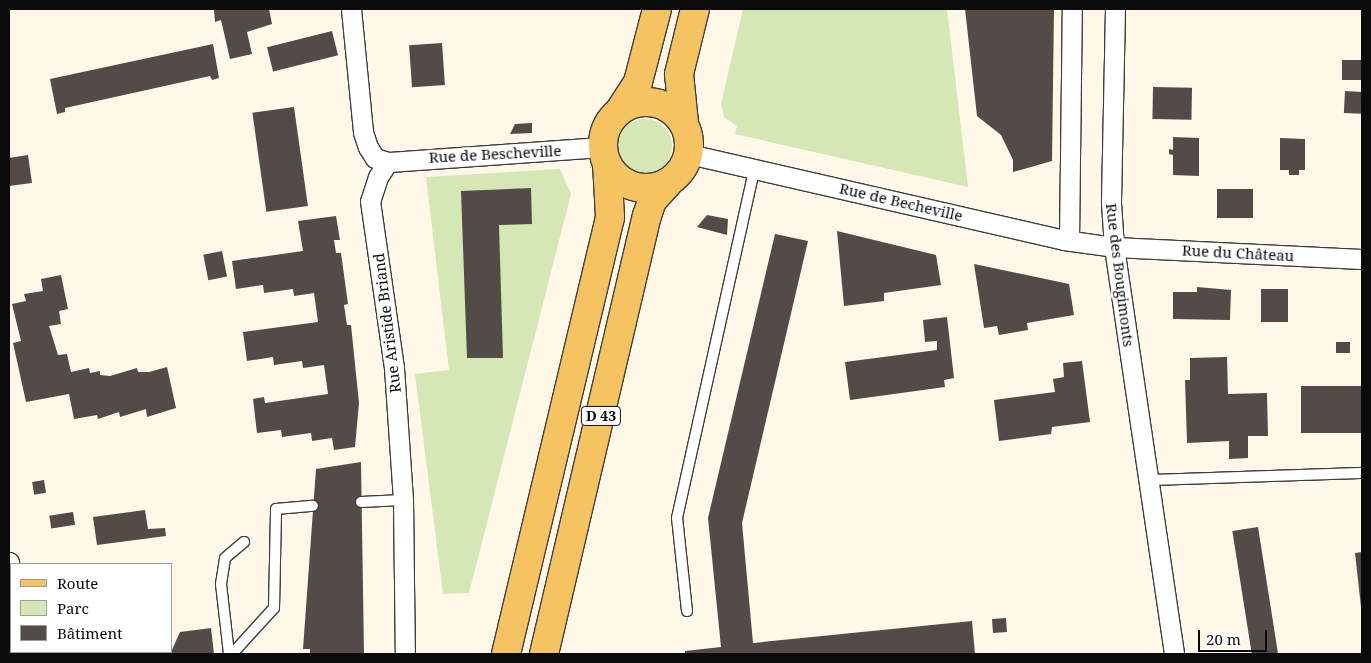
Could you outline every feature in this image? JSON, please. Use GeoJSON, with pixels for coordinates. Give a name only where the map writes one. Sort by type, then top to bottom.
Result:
{"type":"FeatureCollection","features":[{"type":"Feature","properties":{"kind":"main road"},"geometry":{"type":"LineString","coordinates":[[657,9],[638,82],[606,128],[605,156],[622,181],[633,186],[645,188],[668,182],[684,165],[689,154],[690,141],[684,123],[679,74],[695,9]]}},
{"type":"Feature","properties":{"kind":"main road"},"geometry":{"type":"LineString","coordinates":[[620,110],[643,101],[655,102],[676,114],[684,123]]}},
{"type":"Feature","properties":{"kind":"main road","name":"D 43"},"geometry":{"type":"LineString","coordinates":[[506,654],[610,217],[605,156]]}},
{"type":"Feature","properties":{"kind":"main road","name":"D 43"},"geometry":{"type":"LineString","coordinates":[[544,654],[647,216],[652,201],[668,182]]}},
{"type":"Feature","properties":{"kind":"main road"},"geometry":{"type":"LineString","coordinates":[[522,654],[530,547]]}},
{"type":"Feature","properties":{"kind":"street"},"geometry":{"type":"LineString","coordinates":[[351,9],[363,132],[368,148],[375,158],[388,162]]}},
{"type":"Feature","properties":{"kind":"street"},"geometry":{"type":"LineString","coordinates":[[1069,240],[1072,9]]}},
{"type":"Feature","properties":{"kind":"street","name":"Rue des Bougimonts"},"geometry":{"type":"LineString","coordinates":[[1114,9],[1110,203],[1114,246],[1174,654]]}},
{"type":"Feature","properties":{"kind":"street","name":"Rue de Becheville"},"geometry":{"type":"LineString","coordinates":[[689,154],[1069,240],[1114,246]]}},
{"type":"Feature","properties":{"kind":"street","name":"Rue de Bescheville"},"geometry":{"type":"LineString","coordinates":[[388,162],[605,156]]}},
{"type":"Feature","properties":{"kind":"street","name":"Rue Aristide Briand"},"geometry":{"type":"LineString","coordinates":[[388,162],[378,177],[370,201],[390,320],[404,500],[404,654]]}},
{"type":"Feature","properties":{"kind":"street","name":"Rue du Château"},"geometry":{"type":"LineString","coordinates":[[1114,246],[1362,260]]}},
{"type":"Feature","properties":{"kind":"lane"},"geometry":{"type":"LineString","coordinates":[[688,611],[677,518],[754,170]]}},
{"type":"Feature","properties":{"kind":"lane"},"geometry":{"type":"LineString","coordinates":[[1149,480],[1362,473]]}},
{"type":"Feature","properties":{"kind":"lane"},"geometry":{"type":"LineString","coordinates":[[361,502],[404,500]]}},
{"type":"Feature","properties":{"kind":"lane"},"geometry":{"type":"LineString","coordinates":[[231,654],[274,608],[276,509],[313,506]]}},
{"type":"Feature","properties":{"kind":"lane"},"geometry":{"type":"LineString","coordinates":[[231,654],[220,584],[225,558],[244,542]]}},
{"type":"Feature","properties":{"kind":"green space"},"geometry":{"type":"Polygon","coordinates":[[[743,9],[947,9],[968,187],[735,134],[737,126],[724,117],[721,104],[743,9]]]}},
{"type":"Feature","properties":{"kind":"green space"},"geometry":{"type":"Polygon","coordinates":[[[640,119],[650,119],[660,123],[668,131],[672,146],[668,161],[660,169],[650,173],[640,173],[630,169],[622,161],[618,151],[618,141],[622,131],[630,123],[640,119]]]}},
{"type":"Feature","properties":{"kind":"green space"},"geometry":{"type":"Polygon","coordinates":[[[560,169],[571,194],[469,593],[443,594],[415,374],[449,370],[426,177],[560,169]]]}},
{"type":"Feature","properties":{"kind":"building"},"geometry":{"type":"Polygon","coordinates":[[[214,9],[269,9],[272,24],[247,32],[252,54],[230,59],[221,20],[215,22],[214,9]]]}},
{"type":"Feature","properties":{"kind":"building"},"geometry":{"type":"Polygon","coordinates":[[[965,9],[1054,9],[1052,161],[1013,172],[1013,160],[1001,135],[977,116],[965,9]]]}},
{"type":"Feature","properties":{"kind":"building"},"geometry":{"type":"Polygon","coordinates":[[[332,31],[338,55],[273,71],[267,47],[332,31]]]}},
{"type":"Feature","properties":{"kind":"building"},"geometry":{"type":"Polygon","coordinates":[[[442,43],[445,85],[412,87],[409,45],[442,43]]]}},
{"type":"Feature","properties":{"kind":"building"},"geometry":{"type":"Polygon","coordinates":[[[213,44],[219,78],[212,80],[210,76],[65,108],[65,112],[57,114],[50,79],[213,44]]]}},
{"type":"Feature","properties":{"kind":"building"},"geometry":{"type":"Polygon","coordinates":[[[1342,60],[1362,60],[1362,80],[1342,80],[1342,60]]]}},
{"type":"Feature","properties":{"kind":"building"},"geometry":{"type":"Polygon","coordinates":[[[1153,87],[1192,88],[1191,120],[1152,119],[1153,87]]]}},
{"type":"Feature","properties":{"kind":"building"},"geometry":{"type":"Polygon","coordinates":[[[1345,91],[1362,92],[1361,114],[1344,113],[1345,91]]]}},
{"type":"Feature","properties":{"kind":"building"},"geometry":{"type":"Polygon","coordinates":[[[294,107],[308,206],[266,212],[252,113],[294,107]]]}},
{"type":"Feature","properties":{"kind":"building"},"geometry":{"type":"Polygon","coordinates":[[[532,123],[532,133],[510,134],[515,124],[532,123]]]}},
{"type":"Feature","properties":{"kind":"building"},"geometry":{"type":"Polygon","coordinates":[[[1173,137],[1199,138],[1199,176],[1173,175],[1173,155],[1169,154],[1169,149],[1173,150],[1173,137]]]}},
{"type":"Feature","properties":{"kind":"building"},"geometry":{"type":"Polygon","coordinates":[[[1280,138],[1305,139],[1305,170],[1299,170],[1299,175],[1289,175],[1289,170],[1280,170],[1280,138]]]}},
{"type":"Feature","properties":{"kind":"building"},"geometry":{"type":"Polygon","coordinates":[[[28,155],[32,183],[9,186],[9,158],[28,155]]]}},
{"type":"Feature","properties":{"kind":"building"},"geometry":{"type":"Polygon","coordinates":[[[531,188],[532,224],[499,225],[503,358],[467,358],[461,191],[531,188]]]}},
{"type":"Feature","properties":{"kind":"building"},"geometry":{"type":"Polygon","coordinates":[[[1217,189],[1253,189],[1253,218],[1217,218],[1217,189]]]}},
{"type":"Feature","properties":{"kind":"building"},"geometry":{"type":"Polygon","coordinates":[[[707,215],[728,219],[727,235],[697,227],[707,215]]]}},
{"type":"Feature","properties":{"kind":"building"},"geometry":{"type":"Polygon","coordinates":[[[336,216],[340,240],[334,240],[336,253],[341,253],[348,304],[344,305],[347,325],[351,325],[359,403],[355,447],[334,450],[332,438],[312,441],[311,433],[282,437],[281,430],[257,433],[253,399],[264,397],[265,403],[328,394],[324,365],[303,368],[302,361],[274,365],[273,357],[247,361],[243,332],[318,322],[314,293],[294,296],[293,289],[264,293],[263,285],[236,289],[232,261],[303,251],[298,221],[336,216]]]}},
{"type":"Feature","properties":{"kind":"building"},"geometry":{"type":"Polygon","coordinates":[[[837,231],[936,255],[941,285],[884,293],[884,301],[844,306],[837,231]]]}},
{"type":"Feature","properties":{"kind":"building"},"geometry":{"type":"Polygon","coordinates":[[[775,234],[808,241],[742,523],[753,643],[972,621],[975,654],[685,654],[685,651],[721,647],[708,518],[775,234]]]}},
{"type":"Feature","properties":{"kind":"building"},"geometry":{"type":"Polygon","coordinates":[[[222,251],[227,277],[208,280],[203,255],[222,251]]]}},
{"type":"Feature","properties":{"kind":"building"},"geometry":{"type":"Polygon","coordinates":[[[974,264],[1069,284],[1074,315],[1027,323],[1028,330],[999,335],[997,326],[984,328],[974,264]]]}},
{"type":"Feature","properties":{"kind":"building"},"geometry":{"type":"Polygon","coordinates":[[[61,275],[68,309],[59,311],[61,324],[49,326],[58,355],[67,354],[71,372],[89,368],[90,373],[100,371],[100,375],[110,376],[137,368],[138,372],[149,372],[167,367],[176,408],[147,417],[146,409],[120,417],[119,412],[98,419],[97,415],[74,419],[69,394],[26,402],[13,343],[21,341],[12,304],[26,301],[24,294],[43,291],[41,279],[61,275]]]}},
{"type":"Feature","properties":{"kind":"building"},"geometry":{"type":"Polygon","coordinates":[[[1197,287],[1231,290],[1230,320],[1173,319],[1173,292],[1197,292],[1197,287]]]}},
{"type":"Feature","properties":{"kind":"building"},"geometry":{"type":"Polygon","coordinates":[[[1261,289],[1288,289],[1288,322],[1261,322],[1261,289]]]}},
{"type":"Feature","properties":{"kind":"building"},"geometry":{"type":"Polygon","coordinates":[[[947,317],[954,378],[944,380],[945,387],[850,400],[845,362],[937,350],[937,341],[925,342],[923,320],[947,317]]]}},
{"type":"Feature","properties":{"kind":"building"},"geometry":{"type":"Polygon","coordinates":[[[1336,342],[1350,342],[1350,353],[1336,353],[1336,342]]]}},
{"type":"Feature","properties":{"kind":"building"},"geometry":{"type":"Polygon","coordinates":[[[1227,357],[1228,394],[1267,393],[1268,436],[1248,436],[1248,458],[1229,459],[1229,441],[1187,443],[1185,380],[1190,380],[1190,358],[1227,357]]]}},
{"type":"Feature","properties":{"kind":"building"},"geometry":{"type":"Polygon","coordinates":[[[1082,361],[1090,422],[1052,427],[1051,434],[999,441],[994,400],[1055,392],[1053,379],[1064,377],[1063,363],[1082,361]]]}},
{"type":"Feature","properties":{"kind":"building"},"geometry":{"type":"Polygon","coordinates":[[[1301,386],[1362,386],[1362,433],[1301,433],[1301,386]]]}},
{"type":"Feature","properties":{"kind":"building"},"geometry":{"type":"Polygon","coordinates":[[[361,462],[364,654],[310,654],[310,649],[303,649],[316,469],[361,462]]]}},
{"type":"Feature","properties":{"kind":"building"},"geometry":{"type":"Polygon","coordinates":[[[44,480],[46,493],[34,495],[32,482],[44,480]]]}},
{"type":"Feature","properties":{"kind":"building"},"geometry":{"type":"Polygon","coordinates":[[[145,510],[148,529],[165,528],[166,536],[97,545],[93,517],[145,510]]]}},
{"type":"Feature","properties":{"kind":"building"},"geometry":{"type":"Polygon","coordinates":[[[73,512],[75,525],[51,529],[49,516],[73,512]]]}},
{"type":"Feature","properties":{"kind":"building"},"geometry":{"type":"Polygon","coordinates":[[[1258,527],[1278,654],[1252,654],[1232,531],[1258,527]]]}},
{"type":"Feature","properties":{"kind":"building"},"geometry":{"type":"Polygon","coordinates":[[[1362,552],[1362,607],[1361,607],[1355,553],[1362,552]]]}},
{"type":"Feature","properties":{"kind":"building"},"geometry":{"type":"Polygon","coordinates":[[[1006,618],[1007,632],[993,633],[992,619],[1006,618]]]}},
{"type":"Feature","properties":{"kind":"building"},"geometry":{"type":"Polygon","coordinates":[[[211,628],[214,654],[147,654],[172,653],[180,632],[211,628]]]}}]}
